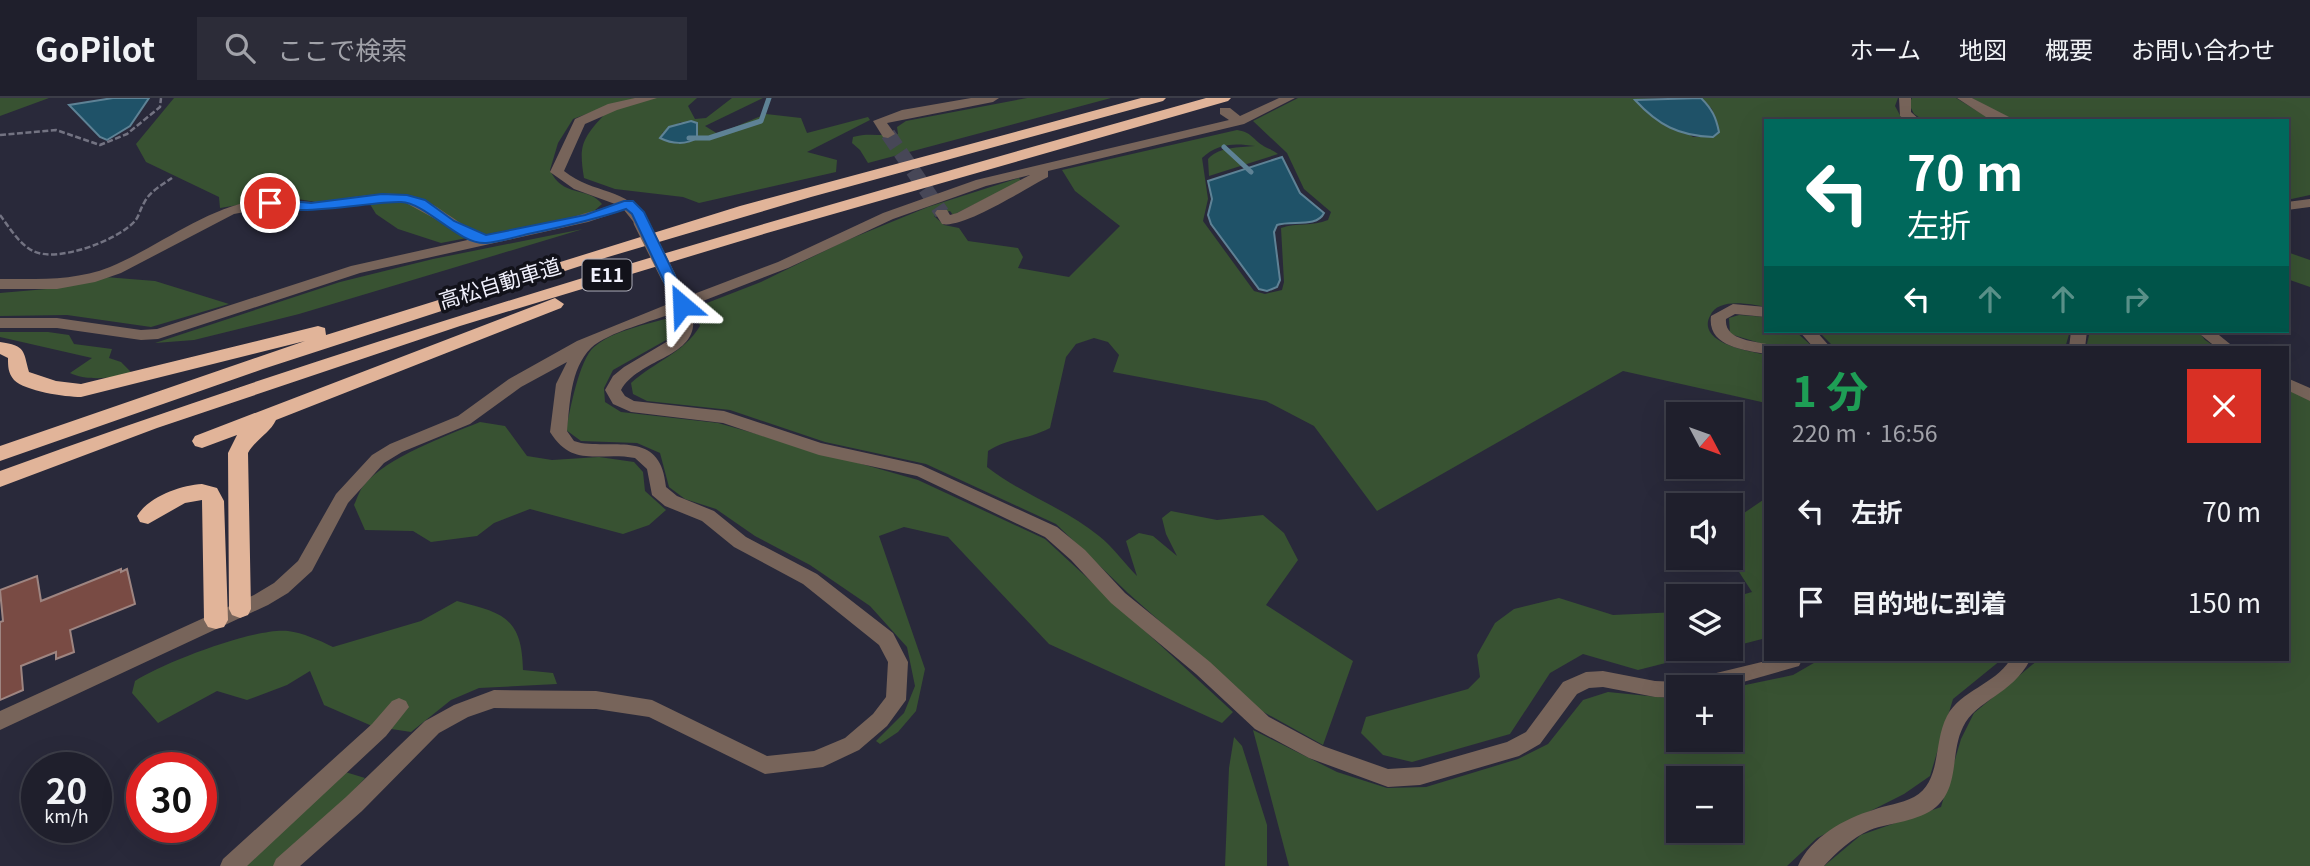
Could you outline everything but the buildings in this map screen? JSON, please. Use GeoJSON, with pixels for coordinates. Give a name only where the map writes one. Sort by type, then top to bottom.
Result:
{"type":"FeatureCollection","features":[{"type":"Feature","properties":{"kind":"highway","name":"高松自動車道"},"geometry":{"type":"LineString","coordinates":[[0,454],[101,417],[346,335],[690,227],[1157,98]]}},
{"type":"Feature","properties":{"kind":"highway","name":"高松自動車道"},"geometry":{"type":"LineString","coordinates":[[0,479],[279,380],[473,316],[919,182],[1224,104]]}},
{"type":"Feature","properties":{"kind":"highway"},"geometry":{"type":"LineString","coordinates":[[202,441],[599,288],[919,182]]}},
{"type":"Feature","properties":{"kind":"highway"},"geometry":{"type":"LineString","coordinates":[[0,348],[11,350],[18,356],[18,371],[22,377],[58,391],[92,390],[369,319],[609,246],[690,227]]}},
{"type":"Feature","properties":{"kind":"highway"},"geometry":{"type":"LineString","coordinates":[[240,609],[237,453],[244,439],[260,425],[308,399]]}},
{"type":"Feature","properties":{"kind":"highway"},"geometry":{"type":"LineString","coordinates":[[148,516],[189,492],[202,491],[210,494],[213,501],[216,620]]}},
{"type":"Feature","properties":{"kind":"street"},"geometry":{"type":"LineString","coordinates":[[651,98],[613,107],[580,122],[557,172],[576,188],[628,204],[638,212],[682,305],[688,326],[686,335],[677,343],[623,373],[612,390],[619,400],[631,406],[724,417],[819,449],[921,471],[1051,532],[1078,555],[1118,598],[1203,668],[1262,723],[1317,752],[1357,769],[1388,778],[1420,776],[1512,750],[1533,738],[1570,688],[1586,680],[1603,679],[1666,689]]}},
{"type":"Feature","properties":{"kind":"street"},"geometry":{"type":"LineString","coordinates":[[888,134],[879,121],[902,114],[993,98]]}},
{"type":"Feature","properties":{"kind":"street"},"geometry":{"type":"LineString","coordinates":[[0,721],[281,588],[305,566],[342,499],[379,458],[396,448],[464,420],[515,383],[583,345],[621,327],[783,265],[888,216],[981,183],[1239,121],[1289,98]]}},
{"type":"Feature","properties":{"kind":"street"},"geometry":{"type":"LineString","coordinates":[[1905,98],[1905,113],[1912,119]]}},
{"type":"Feature","properties":{"kind":"street"},"geometry":{"type":"LineString","coordinates":[[1963,98],[2004,119]]}},
{"type":"Feature","properties":{"kind":"street"},"geometry":{"type":"LineString","coordinates":[[1224,104],[1239,121]]}},
{"type":"Feature","properties":{"kind":"street"},"geometry":{"type":"LineString","coordinates":[[942,213],[947,221],[962,216],[1043,174],[1040,167]]}},
{"type":"Feature","properties":{"kind":"street"},"geometry":{"type":"LineString","coordinates":[[0,284],[57,284],[90,279],[116,270],[230,211],[270,203],[311,206],[382,198],[407,199],[420,203],[450,223],[484,239]]}},
{"type":"Feature","properties":{"kind":"street"},"geometry":{"type":"LineString","coordinates":[[2289,206],[2310,202]]}},
{"type":"Feature","properties":{"kind":"street"},"geometry":{"type":"LineString","coordinates":[[0,323],[57,323],[141,335],[158,334],[356,269],[588,218],[628,204]]}},
{"type":"Feature","properties":{"kind":"street"},"geometry":{"type":"LineString","coordinates":[[1764,312],[1733,309],[1719,316],[1716,326],[1725,336],[1764,348]]}},
{"type":"Feature","properties":{"kind":"street"},"geometry":{"type":"LineString","coordinates":[[1809,333],[1821,346]]}},
{"type":"Feature","properties":{"kind":"street"},"geometry":{"type":"LineString","coordinates":[[2207,333],[2224,346]]}},
{"type":"Feature","properties":{"kind":"street"},"geometry":{"type":"LineString","coordinates":[[284,866],[354,804],[432,727],[461,711],[494,699],[596,700],[652,709],[765,765],[816,760],[852,744],[880,720],[896,699],[898,662],[886,639],[851,610],[810,579],[740,541],[709,516],[671,501],[658,490],[655,468],[646,455],[626,450],[590,451],[568,445],[558,432],[563,394],[570,370],[580,358],[583,345]]}},
{"type":"Feature","properties":{"kind":"street"},"geometry":{"type":"LineString","coordinates":[[2289,384],[2310,395]]}},
{"type":"Feature","properties":{"kind":"street"},"geometry":{"type":"LineString","coordinates":[[1741,675],[1789,661]]}},
{"type":"Feature","properties":{"kind":"street"},"geometry":{"type":"LineString","coordinates":[[1809,866],[1830,843],[1862,823],[1926,803],[1941,787],[1954,723],[1965,707],[2006,681],[2019,661]]}},
{"type":"Feature","properties":{"kind":"street"},"geometry":{"type":"LineString","coordinates":[[231,866],[379,730],[399,707]]}},
{"type":"Feature","properties":{"kind":"path"},"geometry":{"type":"LineString","coordinates":[[0,135],[56,130],[93,144],[109,144],[127,134],[160,107],[161,98]]}},
{"type":"Feature","properties":{"kind":"path"},"geometry":{"type":"LineString","coordinates":[[0,215],[22,242],[35,252],[52,254],[75,250],[123,231],[137,219],[145,200],[154,189],[172,178]]}},
{"type":"Feature","properties":{"kind":"green space"},"geometry":{"type":"Polygon","coordinates":[[[0,98],[49,98],[0,116],[0,98]]]}},
{"type":"Feature","properties":{"kind":"green space"},"geometry":{"type":"Polygon","coordinates":[[[174,98],[697,98],[688,106],[695,119],[706,118],[732,98],[763,98],[705,126],[718,134],[766,114],[801,118],[807,133],[868,117],[870,120],[807,152],[837,160],[836,172],[699,203],[683,197],[615,189],[584,178],[583,144],[603,116],[600,109],[573,119],[558,143],[550,170],[561,185],[590,195],[602,204],[594,211],[441,243],[398,229],[376,214],[365,196],[316,202],[285,197],[220,208],[219,197],[146,162],[136,144],[174,98]],[[681,122],[662,133],[665,140],[687,143],[697,138],[681,122]]]}},
{"type":"Feature","properties":{"kind":"green space"},"geometry":{"type":"Polygon","coordinates":[[[1027,98],[1111,98],[868,163],[852,143],[853,137],[898,134],[897,127],[906,121],[1027,98]]]}},
{"type":"Feature","properties":{"kind":"green space"},"geometry":{"type":"Polygon","coordinates":[[[1298,98],[1666,98],[1636,99],[1693,137],[1713,137],[1719,132],[1712,109],[1701,98],[1898,98],[1895,106],[1904,119],[1764,119],[1764,307],[1743,304],[1720,306],[1709,318],[1708,328],[1721,341],[1736,348],[1764,355],[1764,403],[1623,371],[1377,511],[1314,426],[1266,401],[1113,372],[1119,355],[1108,342],[1094,338],[1076,344],[1066,357],[1050,428],[988,451],[987,467],[1086,526],[1109,545],[1137,576],[1126,541],[1139,533],[1153,536],[1177,556],[1166,534],[1162,518],[1171,511],[1217,520],[1263,515],[1284,533],[1298,560],[1266,605],[1353,661],[1323,745],[1260,710],[1128,593],[1056,524],[926,464],[825,442],[730,410],[647,401],[633,394],[631,383],[686,343],[700,326],[694,308],[761,282],[845,241],[928,207],[1019,178],[1021,181],[953,215],[950,211],[934,216],[944,225],[959,228],[968,241],[1018,248],[1023,257],[1018,268],[1069,277],[1120,226],[1075,191],[1062,170],[1237,130],[1248,134],[1278,154],[1209,176],[1208,159],[1213,155],[1230,148],[1255,146],[1227,145],[1214,149],[1202,158],[1208,199],[1203,221],[1254,291],[1265,294],[1282,290],[1284,282],[1281,228],[1322,222],[1328,220],[1331,212],[1304,189],[1287,153],[1253,121],[1298,98]]]}},
{"type":"Feature","properties":{"kind":"green space"},"geometry":{"type":"Polygon","coordinates":[[[1912,98],[1956,98],[1992,119],[1922,119],[1914,114],[1909,104],[1912,98]]]}},
{"type":"Feature","properties":{"kind":"green space"},"geometry":{"type":"Polygon","coordinates":[[[1972,98],[2310,98],[2310,195],[2289,200],[2289,119],[2014,119],[1972,98]]]}},
{"type":"Feature","properties":{"kind":"green space"},"geometry":{"type":"Polygon","coordinates":[[[583,229],[299,314],[194,340],[155,343],[340,282],[433,259],[583,229]]]}},
{"type":"Feature","properties":{"kind":"green space"},"geometry":{"type":"Polygon","coordinates":[[[2289,253],[2310,260],[2310,287],[2289,280],[2289,253]]]}},
{"type":"Feature","properties":{"kind":"green space"},"geometry":{"type":"Polygon","coordinates":[[[105,277],[155,281],[229,304],[151,327],[67,315],[0,316],[0,293],[58,288],[105,277]]]}},
{"type":"Feature","properties":{"kind":"green space"},"geometry":{"type":"Polygon","coordinates":[[[1739,315],[1764,317],[1764,333],[1797,333],[1812,346],[1769,346],[1730,334],[1729,318],[1739,315]]]}},
{"type":"Feature","properties":{"kind":"green space"},"geometry":{"type":"Polygon","coordinates":[[[665,319],[674,323],[675,335],[613,370],[604,388],[605,402],[621,412],[718,423],[918,480],[1045,539],[1233,712],[1222,723],[1049,644],[948,537],[904,527],[879,536],[925,669],[916,711],[898,732],[880,744],[876,741],[904,713],[915,686],[907,647],[870,606],[810,565],[755,536],[716,509],[685,499],[669,487],[660,453],[637,443],[581,441],[566,430],[580,374],[594,347],[618,333],[665,319]]]}},
{"type":"Feature","properties":{"kind":"green space"},"geometry":{"type":"Polygon","coordinates":[[[0,332],[69,335],[74,344],[112,349],[109,358],[121,362],[131,372],[100,378],[77,376],[70,373],[92,358],[0,337],[0,332]]]}},
{"type":"Feature","properties":{"kind":"green space"},"geometry":{"type":"Polygon","coordinates":[[[1820,333],[2069,333],[2066,346],[1833,346],[1820,333]]]}},
{"type":"Feature","properties":{"kind":"green space"},"geometry":{"type":"Polygon","coordinates":[[[2090,333],[2200,333],[2214,346],[2086,346],[2090,333]]]}},
{"type":"Feature","properties":{"kind":"green space"},"geometry":{"type":"Polygon","coordinates":[[[2289,390],[2310,400],[2310,866],[1824,866],[1861,835],[1941,807],[1961,739],[1974,713],[2037,661],[2289,661],[2289,390]]]}},
{"type":"Feature","properties":{"kind":"green space"},"geometry":{"type":"Polygon","coordinates":[[[480,422],[505,426],[527,456],[552,460],[599,457],[634,462],[643,472],[645,491],[666,510],[649,525],[623,534],[530,509],[494,523],[477,536],[431,542],[413,531],[365,530],[354,505],[362,487],[374,475],[418,448],[480,422]]]}},
{"type":"Feature","properties":{"kind":"green space"},"geometry":{"type":"Polygon","coordinates":[[[1764,499],[1764,639],[1743,644],[1743,595],[1752,592],[1738,570],[1743,570],[1743,514],[1764,499]]]}},
{"type":"Feature","properties":{"kind":"green space"},"geometry":{"type":"Polygon","coordinates":[[[1559,598],[1613,615],[1666,613],[1666,661],[1674,661],[1638,670],[1583,654],[1550,673],[1510,734],[1412,762],[1383,755],[1361,733],[1366,717],[1468,689],[1480,677],[1477,655],[1495,623],[1514,609],[1559,598]]]}},
{"type":"Feature","properties":{"kind":"green space"},"geometry":{"type":"Polygon","coordinates":[[[457,601],[487,609],[507,620],[519,639],[523,670],[553,673],[557,684],[479,688],[451,700],[411,732],[372,726],[324,705],[310,671],[287,685],[247,700],[217,691],[158,723],[132,693],[135,681],[148,674],[187,656],[233,640],[273,631],[288,631],[333,647],[421,621],[457,601]]]}},
{"type":"Feature","properties":{"kind":"green space"},"geometry":{"type":"Polygon","coordinates":[[[1817,661],[2000,661],[1953,699],[1930,776],[1904,794],[1817,838],[1787,866],[1289,866],[1253,730],[1337,772],[1387,788],[1426,787],[1518,759],[1548,744],[1583,700],[1608,692],[1666,698],[1666,752],[1743,752],[1743,685],[1793,675],[1817,661]]]}},
{"type":"Feature","properties":{"kind":"green space"},"geometry":{"type":"Polygon","coordinates":[[[1234,737],[1242,746],[1267,825],[1267,866],[1225,866],[1229,768],[1234,737]]]}},
{"type":"Feature","properties":{"kind":"green space"},"geometry":{"type":"Polygon","coordinates":[[[342,771],[365,778],[323,824],[277,866],[238,866],[342,771]]]}},
{"type":"Feature","properties":{"kind":"water"},"geometry":{"type":"Polygon","coordinates":[[[113,98],[149,98],[130,126],[107,140],[100,137],[69,105],[113,98]]]}},
{"type":"Feature","properties":{"kind":"water"},"geometry":{"type":"Polygon","coordinates":[[[1701,98],[1711,110],[1716,122],[1719,132],[1713,137],[1690,134],[1670,127],[1652,116],[1635,100],[1701,98]]]}},
{"type":"Feature","properties":{"kind":"water"},"geometry":{"type":"Polygon","coordinates":[[[691,121],[697,123],[697,138],[679,143],[660,138],[669,127],[691,121]]]}},
{"type":"Feature","properties":{"kind":"water"},"geometry":{"type":"Polygon","coordinates":[[[1282,157],[1300,193],[1324,213],[1321,218],[1310,222],[1277,225],[1274,232],[1280,280],[1277,287],[1267,291],[1259,289],[1211,224],[1208,215],[1212,199],[1208,181],[1282,157]]]}},
{"type":"Feature","properties":{"kind":"waterway"},"geometry":{"type":"LineString","coordinates":[[689,138],[709,138],[761,121],[769,98]]}},
{"type":"Feature","properties":{"kind":"waterway"},"geometry":{"type":"LineString","coordinates":[[1224,147],[1251,172]]}},
{"type":"Feature","properties":{"kind":"tunnel"},"geometry":{"type":"LineString","coordinates":[[888,134],[942,213]]}},
{"type":"Feature","properties":{"kind":"route"},"geometry":{"type":"LineString","coordinates":[[270,203],[311,206],[382,198],[407,199],[420,203],[450,223],[484,239],[588,218],[628,204],[638,212],[682,305]]}}]}
